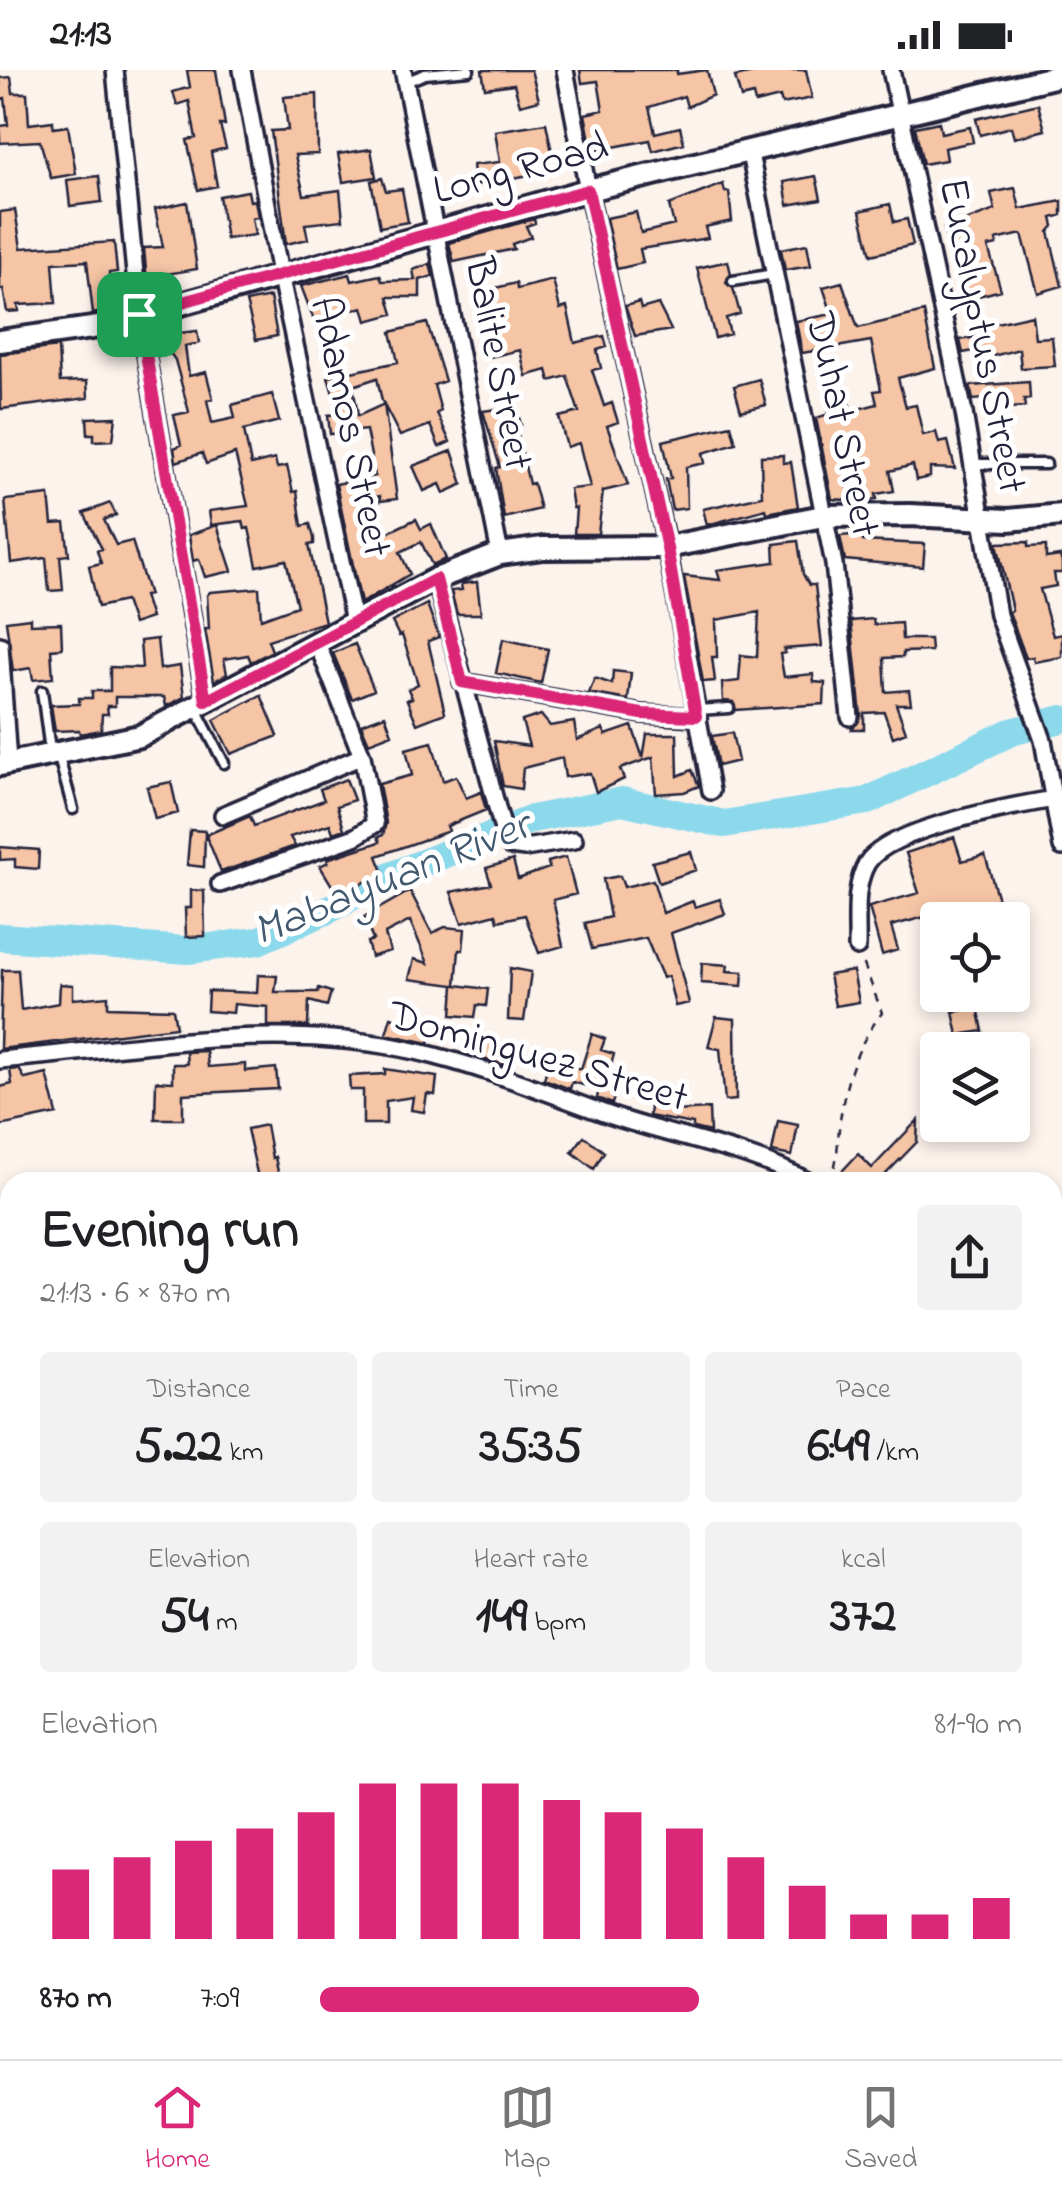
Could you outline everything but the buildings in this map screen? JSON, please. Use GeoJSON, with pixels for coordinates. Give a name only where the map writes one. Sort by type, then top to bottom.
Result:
{"type":"FeatureCollection","features":[{"type":"Feature","properties":{"kind":"street"},"geometry":{"type":"LineString","coordinates":[[116,70],[139,314],[201,704]]}},
{"type":"Feature","properties":{"kind":"street","name":"Adamos Street"},"geometry":{"type":"LineString","coordinates":[[242,70],[280,274],[354,622]]}},
{"type":"Feature","properties":{"kind":"street"},"geometry":{"type":"LineString","coordinates":[[565,70],[667,548],[711,791]]}},
{"type":"Feature","properties":{"kind":"street","name":"Eucalyptus Street"},"geometry":{"type":"LineString","coordinates":[[890,70],[972,464],[998,615],[1050,747],[1062,847]]}},
{"type":"Feature","properties":{"kind":"street","name":"Balite Street"},"geometry":{"type":"LineString","coordinates":[[404,76],[500,554]]}},
{"type":"Feature","properties":{"kind":"street","name":"Long Road"},"geometry":{"type":"LineString","coordinates":[[0,341],[99,327],[588,190],[1060,79]]}},
{"type":"Feature","properties":{"kind":"street","name":"Duhat Street"},"geometry":{"type":"LineString","coordinates":[[750,150],[842,618],[850,717]]}},
{"type":"Feature","properties":{"kind":"street"},"geometry":{"type":"LineString","coordinates":[[0,645],[4,764],[140,736],[436,579],[500,554],[544,548],[667,548],[823,516],[910,514],[981,520],[1062,515]]}},
{"type":"Feature","properties":{"kind":"street"},"geometry":{"type":"LineString","coordinates":[[436,579],[498,825],[506,841],[514,848],[525,848],[574,840]]}},
{"type":"Feature","properties":{"kind":"street"},"geometry":{"type":"LineString","coordinates":[[220,884],[373,827],[376,819],[362,756],[317,643]]}},
{"type":"Feature","properties":{"kind":"street"},"geometry":{"type":"LineString","coordinates":[[462,682],[642,714],[695,713]]}},
{"type":"Feature","properties":{"kind":"street"},"geometry":{"type":"LineString","coordinates":[[223,815],[362,756]]}},
{"type":"Feature","properties":{"kind":"street"},"geometry":{"type":"LineString","coordinates":[[857,947],[860,883],[868,861],[886,846],[944,824],[1054,799]]}},
{"type":"Feature","properties":{"kind":"street","name":"Dominguez Street"},"geometry":{"type":"LineString","coordinates":[[0,1060],[109,1048],[244,1040],[312,1039],[414,1051],[558,1095],[611,1116],[737,1152],[783,1172]]}},
{"type":"Feature","properties":{"kind":"lane"},"geometry":{"type":"LineString","coordinates":[[404,76],[469,70]]}},
{"type":"Feature","properties":{"kind":"lane"},"geometry":{"type":"LineString","coordinates":[[733,282],[774,274]]}},
{"type":"Feature","properties":{"kind":"lane"},"geometry":{"type":"LineString","coordinates":[[972,464],[1046,464]]}},
{"type":"Feature","properties":{"kind":"lane"},"geometry":{"type":"LineString","coordinates":[[42,691],[54,754],[73,809]]}},
{"type":"Feature","properties":{"kind":"lane"},"geometry":{"type":"LineString","coordinates":[[201,704],[224,763]]}},
{"type":"Feature","properties":{"kind":"lane"},"geometry":{"type":"LineString","coordinates":[[695,713],[728,708]]}},
{"type":"Feature","properties":{"kind":"path"},"geometry":{"type":"LineString","coordinates":[[834,1172],[848,1074],[868,1031],[882,1013],[857,947]]}},
{"type":"Feature","properties":{"kind":"waterway","name":"Mabayuan River"},"geometry":{"type":"LineString","coordinates":[[0,937],[188,950],[258,941],[328,910],[383,879],[532,819],[622,801],[724,824],[867,801],[1011,732],[1062,719]]}},
{"type":"Feature","properties":{"kind":"route"},"geometry":{"type":"LineString","coordinates":[[588,190],[667,548],[696,716],[642,714],[462,682],[436,579],[206,701],[139,314],[588,190]]}}]}
